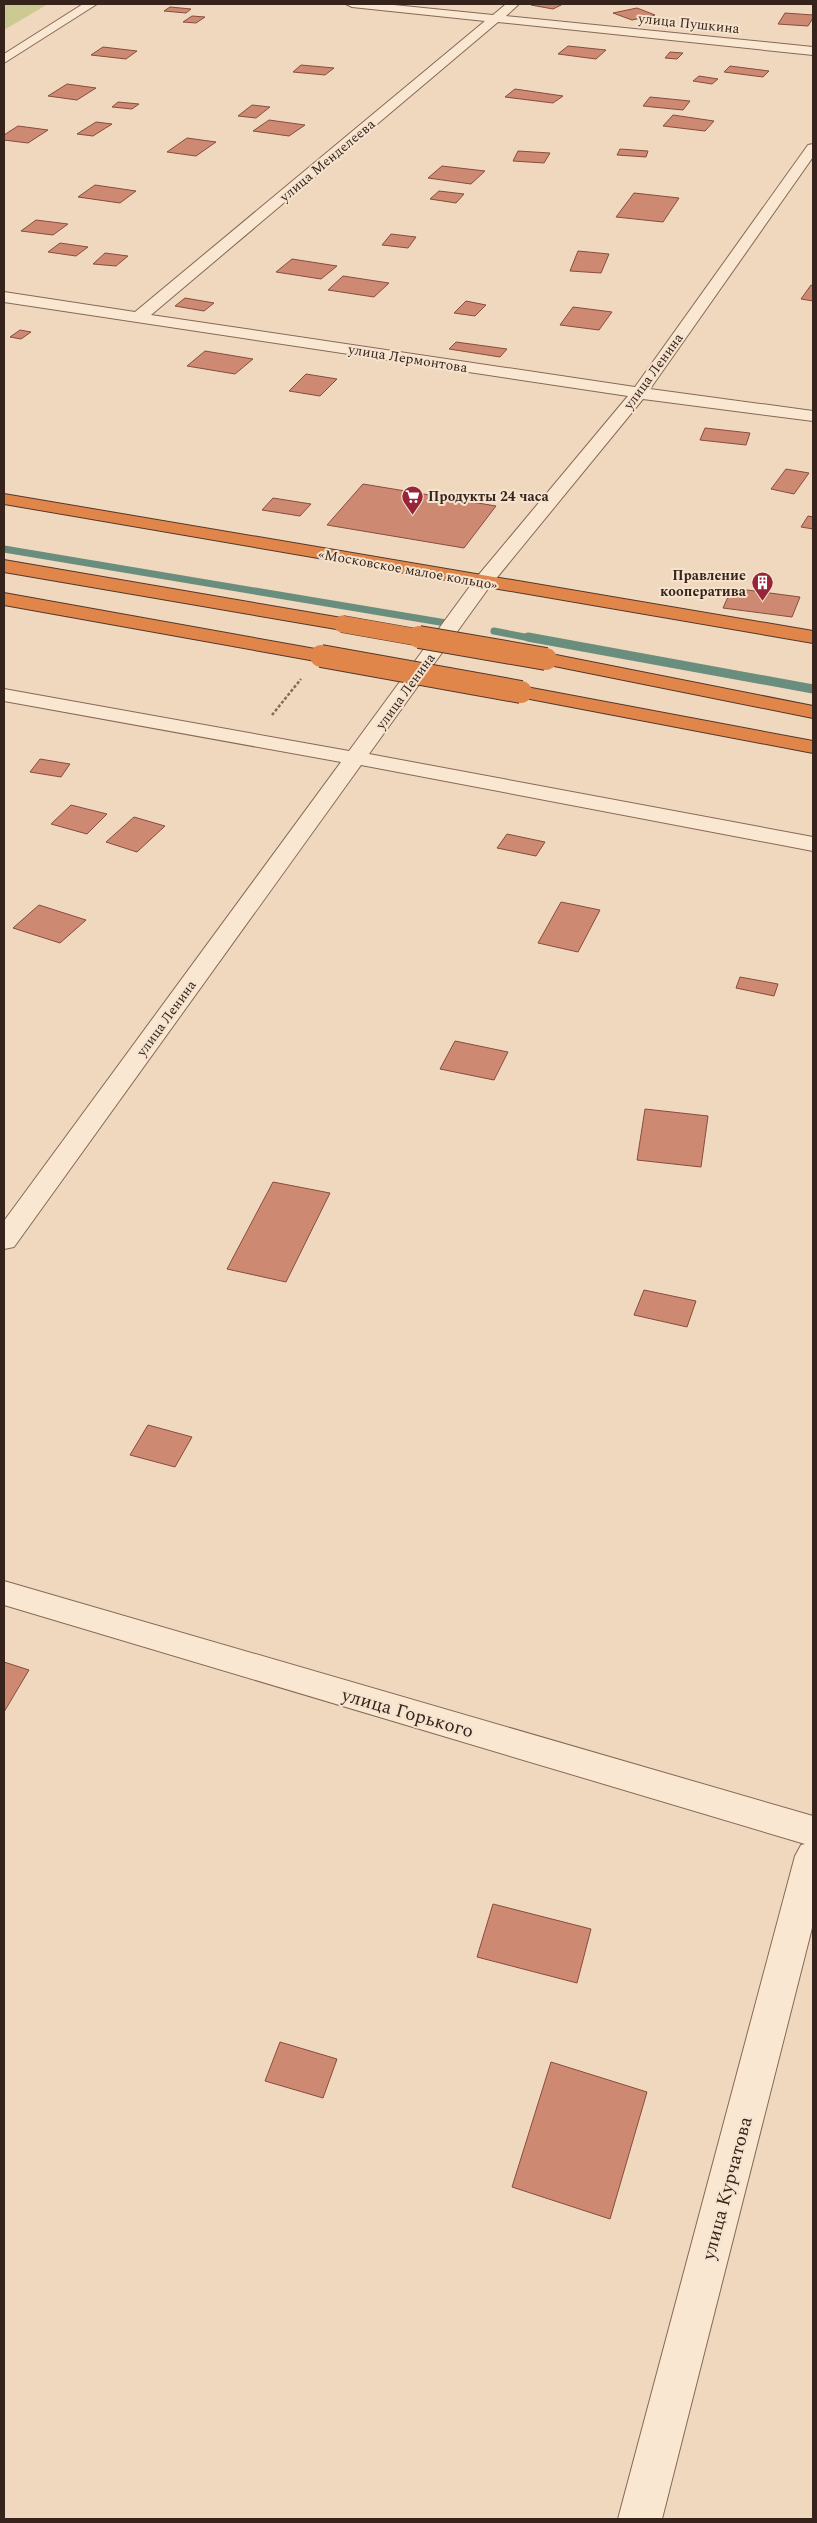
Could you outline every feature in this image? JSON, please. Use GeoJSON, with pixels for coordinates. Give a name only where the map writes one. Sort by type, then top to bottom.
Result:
{"type":"FeatureCollection","features":[{"type":"Feature","properties":{"kind":"highway","name":"«Московское малое кольцо»"},"geometry":{"type":"LineString","coordinates":[[4,499],[813,637]]}},
{"type":"Feature","properties":{"kind":"highway"},"geometry":{"type":"LineString","coordinates":[[4,566],[546,659],[813,712]]}},
{"type":"Feature","properties":{"kind":"highway"},"geometry":{"type":"LineString","coordinates":[[4,599],[521,692],[813,747]]}},
{"type":"Feature","properties":{"kind":"street"},"geometry":{"type":"LineString","coordinates":[[4,59],[91,4]]}},
{"type":"Feature","properties":{"kind":"street","name":"улица Пушкина"},"geometry":{"type":"LineString","coordinates":[[352,4],[813,51]]}},
{"type":"Feature","properties":{"kind":"street","name":"улица Менделеева"},"geometry":{"type":"LineString","coordinates":[[140,316],[513,4]]}},
{"type":"Feature","properties":{"kind":"street","name":"улица Ленина"},"geometry":{"type":"LineString","coordinates":[[4,1240],[483,582],[639,393],[813,148]]}},
{"type":"Feature","properties":{"kind":"street","name":"улица Лермонтова"},"geometry":{"type":"LineString","coordinates":[[4,297],[140,316],[639,393],[813,416]]}},
{"type":"Feature","properties":{"kind":"street"},"geometry":{"type":"LineString","coordinates":[[4,695],[356,758],[813,844]]}},
{"type":"Feature","properties":{"kind":"street","name":"улица Горького"},"geometry":{"type":"LineString","coordinates":[[4,1593],[813,1831]]}},
{"type":"Feature","properties":{"kind":"street","name":"улица Курчатова"},"geometry":{"type":"LineString","coordinates":[[640,2519],[813,1856]]}},
{"type":"Feature","properties":{"kind":"path"},"geometry":{"type":"LineString","coordinates":[[276,711],[321,656]]}},
{"type":"Feature","properties":{"kind":"shaded area"},"geometry":{"type":"Polygon","coordinates":[[[4,4],[48,4],[4,30],[4,4]]]}},
{"type":"Feature","properties":{"kind":"building"},"geometry":{"type":"Polygon","coordinates":[[[563,4],[553,9],[531,5],[563,4]]]}},
{"type":"Feature","properties":{"kind":"building"},"geometry":{"type":"Polygon","coordinates":[[[170,7],[191,9],[186,13],[164,11],[170,7]]]}},
{"type":"Feature","properties":{"kind":"building"},"geometry":{"type":"Polygon","coordinates":[[[637,8],[655,15],[632,20],[613,13],[637,8]]]}},
{"type":"Feature","properties":{"kind":"building"},"geometry":{"type":"Polygon","coordinates":[[[785,13],[813,15],[813,18],[808,26],[778,24],[785,13]]]}},
{"type":"Feature","properties":{"kind":"building"},"geometry":{"type":"Polygon","coordinates":[[[192,16],[205,17],[196,23],[183,22],[192,16]]]}},
{"type":"Feature","properties":{"kind":"building"},"geometry":{"type":"Polygon","coordinates":[[[568,46],[606,50],[596,59],[558,54],[568,46]]]}},
{"type":"Feature","properties":{"kind":"building"},"geometry":{"type":"Polygon","coordinates":[[[103,47],[137,51],[126,59],[91,55],[103,47]]]}},
{"type":"Feature","properties":{"kind":"building"},"geometry":{"type":"Polygon","coordinates":[[[670,52],[683,53],[677,59],[665,58],[670,52]]]}},
{"type":"Feature","properties":{"kind":"building"},"geometry":{"type":"Polygon","coordinates":[[[301,65],[334,68],[325,75],[293,72],[301,65]]]}},
{"type":"Feature","properties":{"kind":"building"},"geometry":{"type":"Polygon","coordinates":[[[730,66],[769,71],[763,77],[724,72],[730,66]]]}},
{"type":"Feature","properties":{"kind":"building"},"geometry":{"type":"Polygon","coordinates":[[[699,76],[718,79],[712,84],[693,81],[699,76]]]}},
{"type":"Feature","properties":{"kind":"building"},"geometry":{"type":"Polygon","coordinates":[[[67,84],[96,88],[77,100],[48,96],[67,84]]]}},
{"type":"Feature","properties":{"kind":"building"},"geometry":{"type":"Polygon","coordinates":[[[515,89],[563,96],[553,103],[505,97],[515,89]]]}},
{"type":"Feature","properties":{"kind":"building"},"geometry":{"type":"Polygon","coordinates":[[[650,97],[690,101],[683,110],[643,106],[650,97]]]}},
{"type":"Feature","properties":{"kind":"building"},"geometry":{"type":"Polygon","coordinates":[[[118,102],[139,104],[132,109],[112,107],[118,102]]]}},
{"type":"Feature","properties":{"kind":"building"},"geometry":{"type":"Polygon","coordinates":[[[252,105],[270,107],[256,118],[238,116],[252,105]]]}},
{"type":"Feature","properties":{"kind":"building"},"geometry":{"type":"Polygon","coordinates":[[[673,115],[714,121],[705,131],[663,126],[673,115]]]}},
{"type":"Feature","properties":{"kind":"building"},"geometry":{"type":"Polygon","coordinates":[[[269,120],[305,125],[289,136],[253,131],[269,120]]]}},
{"type":"Feature","properties":{"kind":"building"},"geometry":{"type":"Polygon","coordinates":[[[96,122],[112,124],[93,136],[77,134],[96,122]]]}},
{"type":"Feature","properties":{"kind":"building"},"geometry":{"type":"Polygon","coordinates":[[[18,126],[48,130],[28,143],[4,140],[4,135],[18,126]]]}},
{"type":"Feature","properties":{"kind":"building"},"geometry":{"type":"Polygon","coordinates":[[[187,138],[216,142],[196,156],[167,152],[187,138]]]}},
{"type":"Feature","properties":{"kind":"building"},"geometry":{"type":"Polygon","coordinates":[[[620,149],[648,151],[646,157],[617,155],[620,149]]]}},
{"type":"Feature","properties":{"kind":"building"},"geometry":{"type":"Polygon","coordinates":[[[518,151],[550,153],[544,163],[513,161],[518,151]]]}},
{"type":"Feature","properties":{"kind":"building"},"geometry":{"type":"Polygon","coordinates":[[[442,166],[485,171],[471,184],[428,178],[442,166]]]}},
{"type":"Feature","properties":{"kind":"building"},"geometry":{"type":"Polygon","coordinates":[[[95,185],[136,191],[120,203],[78,197],[95,185]]]}},
{"type":"Feature","properties":{"kind":"building"},"geometry":{"type":"Polygon","coordinates":[[[439,191],[464,194],[456,203],[430,199],[439,191]]]}},
{"type":"Feature","properties":{"kind":"building"},"geometry":{"type":"Polygon","coordinates":[[[634,193],[679,198],[663,222],[616,217],[634,193]]]}},
{"type":"Feature","properties":{"kind":"building"},"geometry":{"type":"Polygon","coordinates":[[[36,220],[68,224],[53,235],[21,231],[36,220]]]}},
{"type":"Feature","properties":{"kind":"building"},"geometry":{"type":"Polygon","coordinates":[[[391,234],[416,237],[408,248],[382,245],[391,234]]]}},
{"type":"Feature","properties":{"kind":"building"},"geometry":{"type":"Polygon","coordinates":[[[60,243],[88,247],[76,256],[48,252],[60,243]]]}},
{"type":"Feature","properties":{"kind":"building"},"geometry":{"type":"Polygon","coordinates":[[[578,251],[609,254],[601,273],[570,271],[578,251]]]}},
{"type":"Feature","properties":{"kind":"building"},"geometry":{"type":"Polygon","coordinates":[[[105,253],[128,256],[116,266],[93,264],[105,253]]]}},
{"type":"Feature","properties":{"kind":"building"},"geometry":{"type":"Polygon","coordinates":[[[292,259],[337,266],[321,279],[276,272],[292,259]]]}},
{"type":"Feature","properties":{"kind":"building"},"geometry":{"type":"Polygon","coordinates":[[[343,276],[389,283],[374,297],[328,290],[343,276]]]}},
{"type":"Feature","properties":{"kind":"building"},"geometry":{"type":"Polygon","coordinates":[[[811,285],[813,286],[813,301],[801,299],[811,285]]]}},
{"type":"Feature","properties":{"kind":"building"},"geometry":{"type":"Polygon","coordinates":[[[185,298],[214,303],[204,311],[175,306],[185,298]]]}},
{"type":"Feature","properties":{"kind":"building"},"geometry":{"type":"Polygon","coordinates":[[[466,301],[486,305],[475,316],[454,313],[466,301]]]}},
{"type":"Feature","properties":{"kind":"building"},"geometry":{"type":"Polygon","coordinates":[[[573,307],[612,312],[599,330],[560,325],[573,307]]]}},
{"type":"Feature","properties":{"kind":"building"},"geometry":{"type":"Polygon","coordinates":[[[20,330],[31,332],[21,339],[10,337],[20,330]]]}},
{"type":"Feature","properties":{"kind":"building"},"geometry":{"type":"Polygon","coordinates":[[[456,342],[507,349],[500,357],[449,349],[456,342]]]}},
{"type":"Feature","properties":{"kind":"building"},"geometry":{"type":"Polygon","coordinates":[[[205,351],[253,359],[235,374],[187,366],[205,351]]]}},
{"type":"Feature","properties":{"kind":"building"},"geometry":{"type":"Polygon","coordinates":[[[306,374],[337,379],[320,396],[289,391],[306,374]]]}},
{"type":"Feature","properties":{"kind":"building"},"geometry":{"type":"Polygon","coordinates":[[[705,428],[750,433],[746,445],[700,440],[705,428]]]}},
{"type":"Feature","properties":{"kind":"building"},"geometry":{"type":"Polygon","coordinates":[[[786,469],[809,473],[794,494],[771,489],[786,469]]]}},
{"type":"Feature","properties":{"kind":"building","name":"Продукты 24 часа"},"geometry":{"type":"Polygon","coordinates":[[[363,484],[496,506],[464,548],[327,525],[363,484]]]}},
{"type":"Feature","properties":{"kind":"building"},"geometry":{"type":"Polygon","coordinates":[[[273,498],[311,504],[300,516],[262,510],[273,498]]]}},
{"type":"Feature","properties":{"kind":"building"},"geometry":{"type":"Polygon","coordinates":[[[808,516],[813,517],[813,529],[801,527],[808,516]]]}},
{"type":"Feature","properties":{"kind":"building","name":"Правление кооператива"},"geometry":{"type":"Polygon","coordinates":[[[732,588],[800,597],[792,617],[723,608],[732,588]]]}},
{"type":"Feature","properties":{"kind":"building"},"geometry":{"type":"Polygon","coordinates":[[[40,759],[70,764],[61,777],[30,772],[40,759]]]}},
{"type":"Feature","properties":{"kind":"building"},"geometry":{"type":"Polygon","coordinates":[[[71,805],[107,814],[87,834],[51,824],[71,805]]]}},
{"type":"Feature","properties":{"kind":"building"},"geometry":{"type":"Polygon","coordinates":[[[134,817],[165,826],[137,852],[106,842],[134,817]]]}},
{"type":"Feature","properties":{"kind":"building"},"geometry":{"type":"Polygon","coordinates":[[[507,834],[545,842],[536,856],[497,848],[507,834]]]}},
{"type":"Feature","properties":{"kind":"building"},"geometry":{"type":"Polygon","coordinates":[[[561,902],[600,910],[578,952],[538,943],[561,902]]]}},
{"type":"Feature","properties":{"kind":"building"},"geometry":{"type":"Polygon","coordinates":[[[39,905],[86,920],[60,943],[13,928],[39,905]]]}},
{"type":"Feature","properties":{"kind":"building"},"geometry":{"type":"Polygon","coordinates":[[[740,977],[778,984],[774,996],[736,988],[740,977]]]}},
{"type":"Feature","properties":{"kind":"building"},"geometry":{"type":"Polygon","coordinates":[[[455,1041],[508,1052],[494,1080],[440,1069],[455,1041]]]}},
{"type":"Feature","properties":{"kind":"building"},"geometry":{"type":"Polygon","coordinates":[[[645,1109],[708,1116],[701,1167],[637,1160],[645,1109]]]}},
{"type":"Feature","properties":{"kind":"building"},"geometry":{"type":"Polygon","coordinates":[[[273,1182],[330,1193],[286,1282],[227,1269],[273,1182]]]}},
{"type":"Feature","properties":{"kind":"building"},"geometry":{"type":"Polygon","coordinates":[[[644,1290],[696,1301],[687,1327],[634,1315],[644,1290]]]}},
{"type":"Feature","properties":{"kind":"building"},"geometry":{"type":"Polygon","coordinates":[[[148,1425],[192,1437],[175,1467],[130,1455],[148,1425]]]}},
{"type":"Feature","properties":{"kind":"building"},"geometry":{"type":"Polygon","coordinates":[[[4,1662],[29,1670],[4,1712],[4,1662]]]}},
{"type":"Feature","properties":{"kind":"building"},"geometry":{"type":"Polygon","coordinates":[[[493,1904],[591,1929],[577,1983],[477,1957],[493,1904]]]}},
{"type":"Feature","properties":{"kind":"building"},"geometry":{"type":"Polygon","coordinates":[[[280,2042],[337,2059],[323,2098],[265,2081],[280,2042]]]}},
{"type":"Feature","properties":{"kind":"building"},"geometry":{"type":"Polygon","coordinates":[[[551,2062],[647,2092],[610,2219],[512,2187],[551,2062]]]}},
{"type":"Feature","properties":{"kind":"waterway"},"geometry":{"type":"LineString","coordinates":[[4,549],[446,623]]}},
{"type":"Feature","properties":{"kind":"waterway"},"geometry":{"type":"LineString","coordinates":[[494,631],[535,639]]}},
{"type":"Feature","properties":{"kind":"waterway"},"geometry":{"type":"LineString","coordinates":[[528,637],[813,689]]}},
{"type":"Feature","properties":{"kind":"place","name":"Продукты 24 часа"},"geometry":{"type":"Point","coordinates":[412,515]}},
{"type":"Feature","properties":{"kind":"place","name":"Правление кооператива"},"geometry":{"type":"Point","coordinates":[762,602]}}]}
